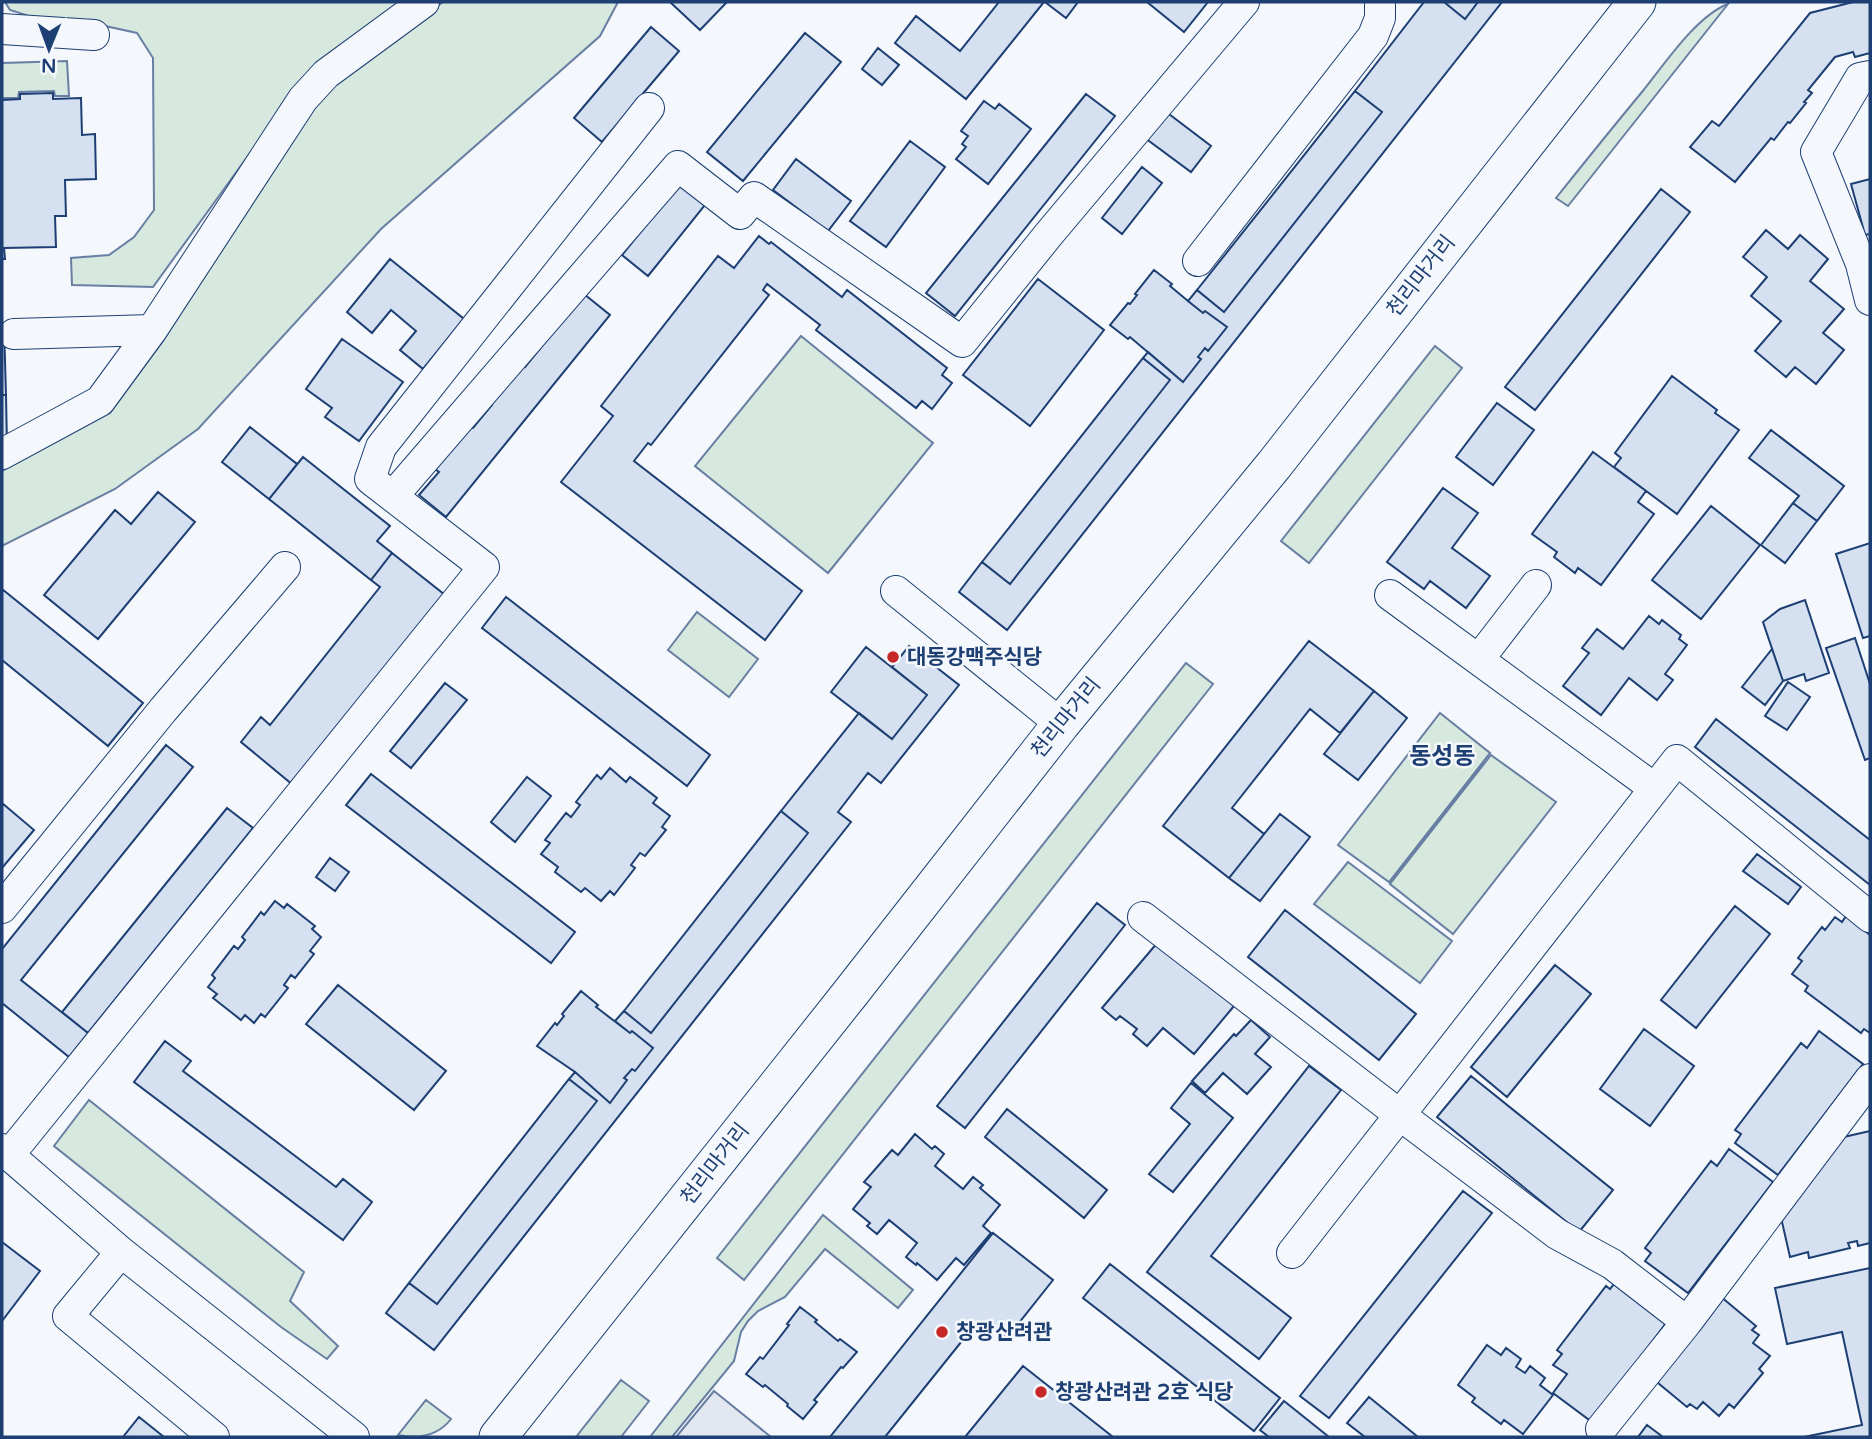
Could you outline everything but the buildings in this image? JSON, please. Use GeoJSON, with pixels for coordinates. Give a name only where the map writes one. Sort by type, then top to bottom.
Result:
{"type":"FeatureCollection","features":[{"type":"Feature","properties":{"kind":"main road","name":"천리마거리"},"geometry":{"type":"LineString","coordinates":[[498,1437],[1061,724],[1274,465],[1637,2]]}},
{"type":"Feature","properties":{"kind":"street"},"geometry":{"type":"LineString","coordinates":[[2,454],[100,401],[152,330],[303,99],[326,74],[424,2]]}},
{"type":"Feature","properties":{"kind":"street"},"geometry":{"type":"LineString","coordinates":[[393,496],[678,166],[740,214],[754,197],[962,342],[1244,2]]}},
{"type":"Feature","properties":{"kind":"street"},"geometry":{"type":"LineString","coordinates":[[1198,261],[1373,36],[1380,18],[1380,2]]}},
{"type":"Feature","properties":{"kind":"street"},"geometry":{"type":"LineString","coordinates":[[2,29],[94,35]]}},
{"type":"Feature","properties":{"kind":"street"},"geometry":{"type":"LineString","coordinates":[[1870,76],[1860,79],[1816,152],[1866,263],[1870,300]]}},
{"type":"Feature","properties":{"kind":"street"},"geometry":{"type":"LineString","coordinates":[[354,1437],[121,1252],[5,1152],[484,567],[370,479],[381,447],[649,108]]}},
{"type":"Feature","properties":{"kind":"street"},"geometry":{"type":"LineString","coordinates":[[14,334],[152,330]]}},
{"type":"Feature","properties":{"kind":"street"},"geometry":{"type":"LineString","coordinates":[[2,908],[285,567]]}},
{"type":"Feature","properties":{"kind":"street"},"geometry":{"type":"LineString","coordinates":[[1479,659],[1536,584]]}},
{"type":"Feature","properties":{"kind":"street"},"geometry":{"type":"LineString","coordinates":[[896,591],[1061,724]]}},
{"type":"Feature","properties":{"kind":"street"},"geometry":{"type":"LineString","coordinates":[[1391,594],[1654,788]]}},
{"type":"Feature","properties":{"kind":"street"},"geometry":{"type":"LineString","coordinates":[[1292,1253],[1677,760],[1870,917]]}},
{"type":"Feature","properties":{"kind":"street"},"geometry":{"type":"LineString","coordinates":[[1143,917],[1557,1234],[1612,1264],[1686,1322]]}},
{"type":"Feature","properties":{"kind":"street"},"geometry":{"type":"LineString","coordinates":[[1601,1429],[1686,1322],[1870,1079]]}},
{"type":"Feature","properties":{"kind":"street"},"geometry":{"type":"LineString","coordinates":[[121,1252],[68,1316],[214,1437]]}},
{"type":"Feature","properties":{"kind":"shaded area"},"geometry":{"type":"Polygon","coordinates":[[[5,2],[399,2],[311,69],[153,287],[72,285],[71,258],[109,255],[134,237],[154,210],[153,58],[137,33],[87,22],[51,23],[10,10],[5,2]]]}},
{"type":"Feature","properties":{"kind":"shaded area"},"geometry":{"type":"Polygon","coordinates":[[[443,2],[618,2],[600,36],[381,229],[198,429],[115,489],[2,546],[2,471],[110,413],[163,341],[316,105],[336,83],[443,2]]]}},
{"type":"Feature","properties":{"kind":"shaded area"},"geometry":{"type":"Polygon","coordinates":[[[1728,4],[1568,206],[1556,198],[1681,42],[1704,19],[1728,4]]]}},
{"type":"Feature","properties":{"kind":"shaded area"},"geometry":{"type":"Polygon","coordinates":[[[67,61],[69,96],[55,96],[54,91],[19,92],[18,98],[2,98],[2,63],[67,61]]]}},
{"type":"Feature","properties":{"kind":"shaded area"},"geometry":{"type":"Polygon","coordinates":[[[801,336],[933,443],[828,573],[695,466],[801,336]]]}},
{"type":"Feature","properties":{"kind":"shaded area"},"geometry":{"type":"Polygon","coordinates":[[[1435,346],[1462,368],[1309,563],[1281,541],[1435,346]]]}},
{"type":"Feature","properties":{"kind":"shaded area"},"geometry":{"type":"Polygon","coordinates":[[[697,612],[758,659],[729,697],[668,650],[697,612]]]}},
{"type":"Feature","properties":{"kind":"shaded area"},"geometry":{"type":"Polygon","coordinates":[[[1186,663],[1213,684],[744,1280],[717,1258],[1186,663]]]}},
{"type":"Feature","properties":{"kind":"shaded area"},"geometry":{"type":"Polygon","coordinates":[[[1440,713],[1490,753],[1389,882],[1338,845],[1440,713]]]}},
{"type":"Feature","properties":{"kind":"shaded area"},"geometry":{"type":"Polygon","coordinates":[[[1491,755],[1556,802],[1453,934],[1390,884],[1491,755]]]}},
{"type":"Feature","properties":{"kind":"shaded area"},"geometry":{"type":"Polygon","coordinates":[[[1348,862],[1452,941],[1420,983],[1314,904],[1348,862]]]}},
{"type":"Feature","properties":{"kind":"shaded area"},"geometry":{"type":"Polygon","coordinates":[[[89,1100],[304,1272],[290,1301],[338,1346],[327,1359],[281,1327],[54,1146],[89,1100]]]}},
{"type":"Feature","properties":{"kind":"shaded area"},"geometry":{"type":"Polygon","coordinates":[[[823,1215],[913,1290],[898,1308],[825,1249],[785,1297],[758,1311],[748,1321],[741,1332],[734,1361],[672,1437],[650,1437],[823,1215]]]}},
{"type":"Feature","properties":{"kind":"shaded area"},"geometry":{"type":"Polygon","coordinates":[[[621,1380],[649,1401],[621,1437],[576,1437],[621,1380]]]}},
{"type":"Feature","properties":{"kind":"shaded area"},"geometry":{"type":"Polygon","coordinates":[[[714,1391],[771,1437],[676,1437],[714,1391]]]}},
{"type":"Feature","properties":{"kind":"shaded area"},"geometry":{"type":"Polygon","coordinates":[[[426,1400],[451,1419],[428,1435],[398,1435],[426,1400]]]}},
{"type":"Feature","properties":{"kind":"place","name":"대동강맥주식당"},"geometry":{"type":"Point","coordinates":[893,657]}},
{"type":"Feature","properties":{"kind":"place","name":"창광산려관"},"geometry":{"type":"Point","coordinates":[942,1332]}},
{"type":"Feature","properties":{"kind":"place","name":"창광산려관 2호 식당"},"geometry":{"type":"Point","coordinates":[1041,1392]}},
{"type":"Feature","properties":{"kind":"district","name":"동성동"},"geometry":{"type":"Point","coordinates":[1442,756]}}]}
